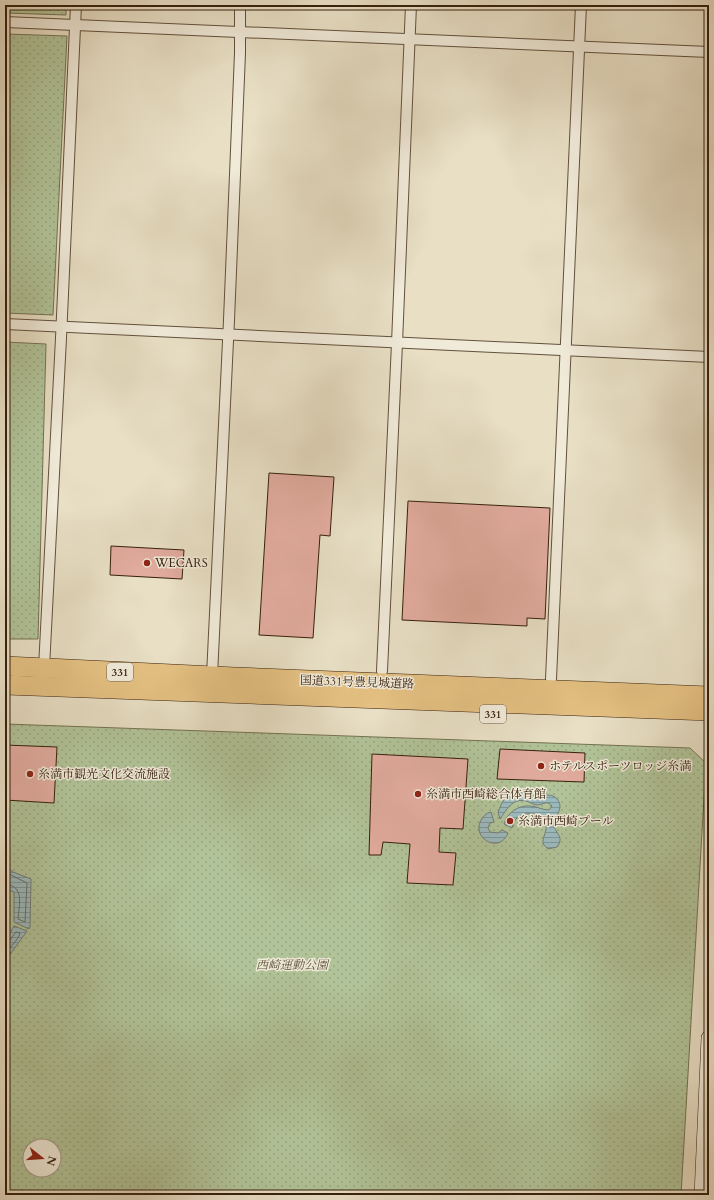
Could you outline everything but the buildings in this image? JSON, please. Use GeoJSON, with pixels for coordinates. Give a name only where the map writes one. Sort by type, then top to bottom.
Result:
{"type":"FeatureCollection","features":[{"type":"Feature","properties":{"kind":"highway","name":"国道331号豊見城道路"},"geometry":{"type":"LineString","coordinates":[[5,666],[291,679],[601,699],[709,711]]}},
{"type":"Feature","properties":{"kind":"highway","name":"331"},"geometry":{"type":"LineString","coordinates":[[291,679],[332,670],[552,679],[605,679],[709,683]]}},
{"type":"Feature","properties":{"kind":"highway","name":"国道331号豊見城道路"},"geometry":{"type":"LineString","coordinates":[[5,685],[278,695],[601,699],[709,696]]}},
{"type":"Feature","properties":{"kind":"highway","name":"331"},"geometry":{"type":"LineString","coordinates":[[278,695],[305,705],[709,723]]}},
{"type":"Feature","properties":{"kind":"street"},"geometry":{"type":"LineString","coordinates":[[44,668],[62,327],[76,5]]}},
{"type":"Feature","properties":{"kind":"street"},"geometry":{"type":"LineString","coordinates":[[212,676],[240,53],[240,5]]}},
{"type":"Feature","properties":{"kind":"street"},"geometry":{"type":"LineString","coordinates":[[382,672],[411,5]]}},
{"type":"Feature","properties":{"kind":"street"},"geometry":{"type":"LineString","coordinates":[[552,679],[581,5]]}},
{"type":"Feature","properties":{"kind":"street"},"geometry":{"type":"LineString","coordinates":[[5,22],[709,52]]}},
{"type":"Feature","properties":{"kind":"street"},"geometry":{"type":"LineString","coordinates":[[5,324],[709,357]]}},
{"type":"Feature","properties":{"kind":"street"},"geometry":{"type":"LineString","coordinates":[[702,1195],[709,1038]]}},
{"type":"Feature","properties":{"kind":"green space"},"geometry":{"type":"Polygon","coordinates":[[[5,5],[66,5],[66,15],[5,13],[5,5]]]}},
{"type":"Feature","properties":{"kind":"green space"},"geometry":{"type":"Polygon","coordinates":[[[5,34],[67,36],[53,315],[5,313],[5,34]]]}},
{"type":"Feature","properties":{"kind":"green space"},"geometry":{"type":"Polygon","coordinates":[[[5,342],[46,344],[38,639],[5,639],[5,342]]]}},
{"type":"Feature","properties":{"kind":"green space","name":"西崎運動公園"},"geometry":{"type":"Polygon","coordinates":[[[5,724],[690,748],[706,763],[681,1195],[5,1195],[5,724]]]}},
{"type":"Feature","properties":{"kind":"water","name":"糸満市西崎プール"},"geometry":{"type":"Polygon","coordinates":[[[522,792],[532,796],[552,795],[560,804],[559,812],[554,825],[560,838],[557,847],[548,849],[543,844],[546,823],[537,815],[521,815],[516,819],[512,828],[504,824],[510,813],[517,808],[530,806],[549,810],[552,806],[549,803],[535,805],[526,801],[517,801],[510,805],[500,819],[498,813],[503,801],[512,793],[522,792]]]}},
{"type":"Feature","properties":{"kind":"water"},"geometry":{"type":"Polygon","coordinates":[[[491,812],[494,822],[490,823],[488,828],[490,832],[498,833],[502,830],[508,833],[504,839],[493,843],[488,842],[483,838],[479,827],[484,816],[491,812]]]}},
{"type":"Feature","properties":{"kind":"water"},"geometry":{"type":"Polygon","coordinates":[[[5,865],[13,872],[31,879],[29,929],[14,922],[14,892],[9,890],[5,885],[5,865]]]}},
{"type":"Feature","properties":{"kind":"water"},"geometry":{"type":"Polygon","coordinates":[[[14,926],[27,931],[12,951],[5,964],[5,939],[14,926]]]}},
{"type":"Feature","properties":{"kind":"place","name":"WECARS"},"geometry":{"type":"Point","coordinates":[147,563]}},
{"type":"Feature","properties":{"kind":"place","name":"ホテルスポーツロッジ糸満"},"geometry":{"type":"Point","coordinates":[541,766]}},
{"type":"Feature","properties":{"kind":"place","name":"糸満市観光文化交流施設"},"geometry":{"type":"Point","coordinates":[30,774]}},
{"type":"Feature","properties":{"kind":"place","name":"糸満市西崎総合体育館"},"geometry":{"type":"Point","coordinates":[418,794]}},
{"type":"Feature","properties":{"kind":"place","name":"糸満市西崎プール"},"geometry":{"type":"Point","coordinates":[510,821]}}]}
